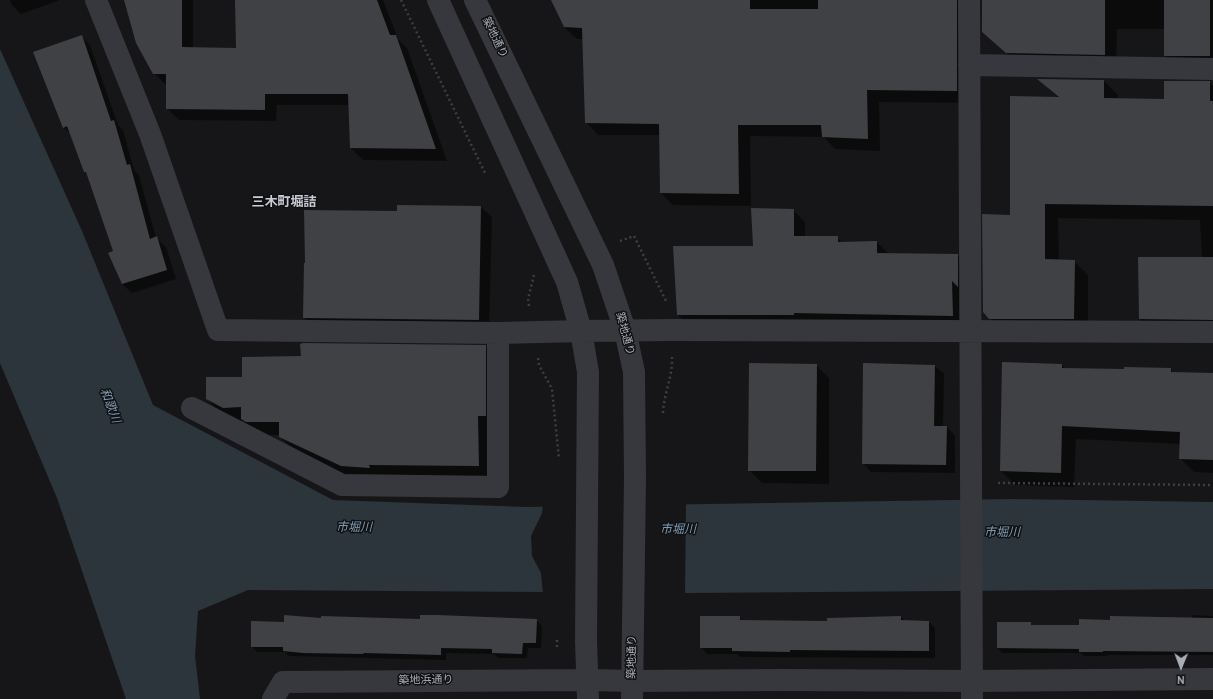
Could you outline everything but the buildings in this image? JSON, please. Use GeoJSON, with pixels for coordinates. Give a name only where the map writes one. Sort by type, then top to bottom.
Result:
{"type":"FeatureCollection","features":[{"type":"Feature","properties":{"kind":"street"},"geometry":{"type":"LineString","coordinates":[[96,0],[150,134],[218,330],[498,333],[625,330],[1213,332]]}},
{"type":"Feature","properties":{"kind":"street"},"geometry":{"type":"LineString","coordinates":[[438,0],[567,282],[581,331],[588,372],[586,641],[588,689]]}},
{"type":"Feature","properties":{"kind":"street","name":"築地通り"},"geometry":{"type":"LineString","coordinates":[[475,0],[603,265],[625,330],[634,372],[634,643],[632,690]]}},
{"type":"Feature","properties":{"kind":"street"},"geometry":{"type":"LineString","coordinates":[[969,0],[972,690]]}},
{"type":"Feature","properties":{"kind":"street"},"geometry":{"type":"LineString","coordinates":[[969,65],[1213,69]]}},
{"type":"Feature","properties":{"kind":"street"},"geometry":{"type":"LineString","coordinates":[[192,408],[342,485],[498,487],[498,333]]}},
{"type":"Feature","properties":{"kind":"street","name":"築地浜通り"},"geometry":{"type":"LineString","coordinates":[[273,699],[283,682],[363,690],[972,690],[1213,679]]}},
{"type":"Feature","properties":{"kind":"path"},"geometry":{"type":"LineString","coordinates":[[401,0],[487,176]]}},
{"type":"Feature","properties":{"kind":"path"},"geometry":{"type":"LineString","coordinates":[[998,483],[1213,485]]}},
{"type":"Feature","properties":{"kind":"water"},"geometry":{"type":"Polygon","coordinates":[[[0,49],[82,231],[153,405],[333,500],[527,507],[1012,499],[1213,502],[1213,589],[687,593],[248,590],[198,611],[195,656],[200,699],[126,699],[57,498],[0,363],[0,49]]]}},
{"type":"Feature","properties":{"kind":"pier"},"geometry":{"type":"Polygon","coordinates":[[[686,503],[685,595],[543,594],[541,573],[532,556],[531,536],[542,513],[543,505],[686,503]]]}},
{"type":"Feature","properties":{"kind":"district","name":"三木町堀詰"},"geometry":{"type":"Point","coordinates":[284,203]}},
{"type":"Feature","properties":{"kind":"water label","name":"和歌川"},"geometry":{"type":"Point","coordinates":[109,406]}},
{"type":"Feature","properties":{"kind":"water label","name":"市堀川"},"geometry":{"type":"Point","coordinates":[354,529]}},
{"type":"Feature","properties":{"kind":"water label","name":"市堀川"},"geometry":{"type":"Point","coordinates":[678,531]}},
{"type":"Feature","properties":{"kind":"water label","name":"市堀川"},"geometry":{"type":"Point","coordinates":[1002,534]}}]}
